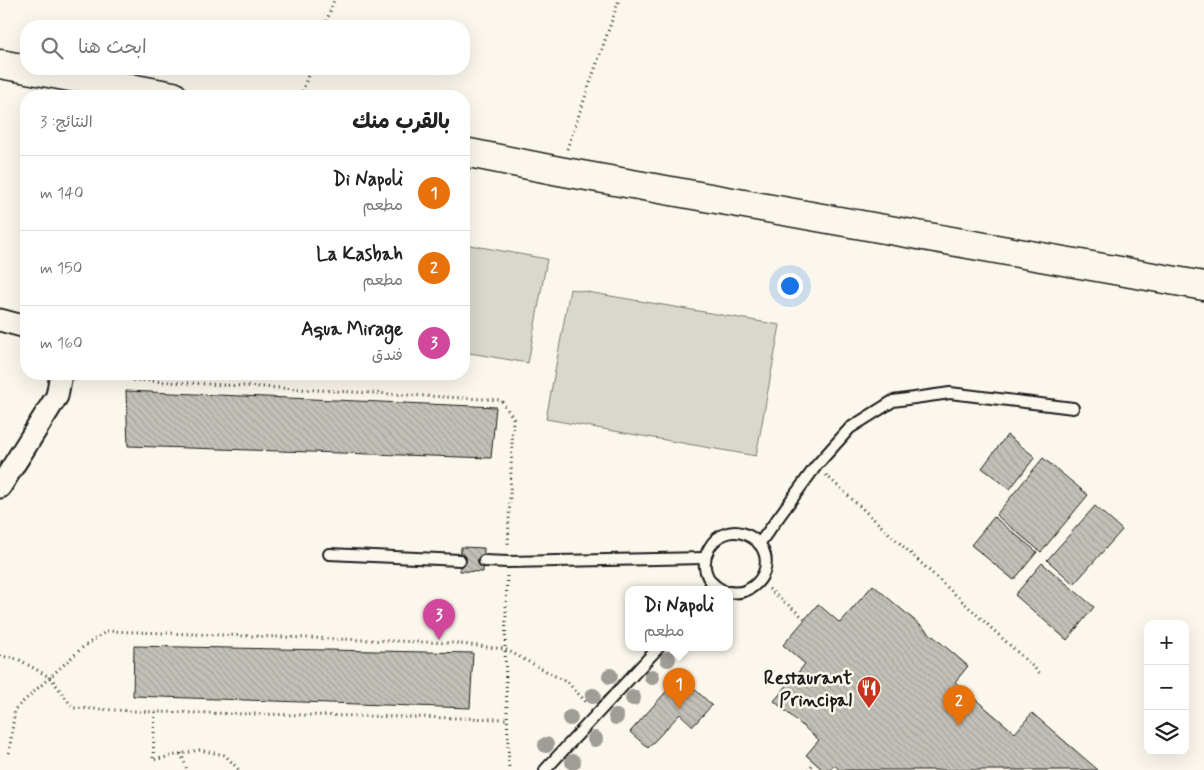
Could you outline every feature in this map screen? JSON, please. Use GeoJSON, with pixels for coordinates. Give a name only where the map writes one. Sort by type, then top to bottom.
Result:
{"type":"FeatureCollection","features":[{"type":"Feature","properties":{"kind":"main road"},"geometry":{"type":"LineString","coordinates":[[0,64],[20,68]]}},
{"type":"Feature","properties":{"kind":"main road"},"geometry":{"type":"LineString","coordinates":[[59,75],[141,90]]}},
{"type":"Feature","properties":{"kind":"main road"},"geometry":{"type":"LineString","coordinates":[[470,153],[560,171],[1204,286]]}},
{"type":"Feature","properties":{"kind":"street"},"geometry":{"type":"LineString","coordinates":[[0,320],[20,325]]}},
{"type":"Feature","properties":{"kind":"street"},"geometry":{"type":"LineString","coordinates":[[0,487],[57,396],[60,380]]}},
{"type":"Feature","properties":{"kind":"lane"},"geometry":{"type":"LineString","coordinates":[[759,544],[816,466],[850,428],[892,401],[950,393],[1073,408]]}},
{"type":"Feature","properties":{"kind":"lane"},"geometry":{"type":"LineString","coordinates":[[714,586],[708,576],[705,558],[710,545],[714,540],[725,534],[744,533],[759,544],[765,556],[765,569],[759,581],[745,591],[733,592]]}},
{"type":"Feature","properties":{"kind":"lane"},"geometry":{"type":"LineString","coordinates":[[329,554],[460,560]]}},
{"type":"Feature","properties":{"kind":"lane"},"geometry":{"type":"LineString","coordinates":[[484,561],[705,558]]}},
{"type":"Feature","properties":{"kind":"lane"},"geometry":{"type":"LineString","coordinates":[[545,770],[655,651]]}},
{"type":"Feature","properties":{"kind":"path"},"geometry":{"type":"LineString","coordinates":[[327,20],[334,0]]}},
{"type":"Feature","properties":{"kind":"path"},"geometry":{"type":"LineString","coordinates":[[560,171],[619,0]]}},
{"type":"Feature","properties":{"kind":"path"},"geometry":{"type":"LineString","coordinates":[[303,90],[308,75]]}},
{"type":"Feature","properties":{"kind":"path"},"geometry":{"type":"LineString","coordinates":[[133,380],[501,400],[513,418],[505,649],[509,770]]}},
{"type":"Feature","properties":{"kind":"path"},"geometry":{"type":"LineString","coordinates":[[816,466],[1042,675]]}},
{"type":"Feature","properties":{"kind":"path"},"geometry":{"type":"LineString","coordinates":[[759,581],[805,619]]}},
{"type":"Feature","properties":{"kind":"path"},"geometry":{"type":"LineString","coordinates":[[9,753],[15,709],[82,648],[107,631],[452,643],[505,649],[568,683],[597,713]]}},
{"type":"Feature","properties":{"kind":"path"},"geometry":{"type":"LineString","coordinates":[[0,656],[18,659],[51,678],[73,708],[155,712],[508,719]]}},
{"type":"Feature","properties":{"kind":"path"},"geometry":{"type":"LineString","coordinates":[[155,712],[153,760],[199,750],[225,756],[239,770]]}},
{"type":"Feature","properties":{"kind":"path"},"geometry":{"type":"LineString","coordinates":[[181,753],[187,770]]}},
{"type":"Feature","properties":{"kind":"path"},"geometry":{"type":"LineString","coordinates":[[808,770],[814,763]]}},
{"type":"Feature","properties":{"kind":"shaded area"},"geometry":{"type":"Polygon","coordinates":[[[470,245],[547,259],[528,363],[470,353],[470,245]]]}},
{"type":"Feature","properties":{"kind":"shaded area"},"geometry":{"type":"Polygon","coordinates":[[[570,289],[780,325],[756,456],[546,419],[570,289]]]}},
{"type":"Feature","properties":{"kind":"building"},"geometry":{"type":"Polygon","coordinates":[[[126,391],[496,407],[491,458],[128,446],[126,391]]]}},
{"type":"Feature","properties":{"kind":"building"},"geometry":{"type":"Polygon","coordinates":[[[1007,435],[1035,457],[1010,489],[982,468],[1007,435]]]}},
{"type":"Feature","properties":{"kind":"building"},"geometry":{"type":"Polygon","coordinates":[[[1043,458],[1088,495],[1041,552],[996,515],[1043,458]]]}},
{"type":"Feature","properties":{"kind":"building"},"geometry":{"type":"Polygon","coordinates":[[[1095,506],[1122,530],[1074,584],[1047,560],[1095,506]]]}},
{"type":"Feature","properties":{"kind":"building"},"geometry":{"type":"Polygon","coordinates":[[[994,517],[1037,552],[1014,580],[971,545],[994,517]]]}},
{"type":"Feature","properties":{"kind":"building"},"geometry":{"type":"Polygon","coordinates":[[[461,547],[484,548],[483,572],[460,571],[461,547]]]}},
{"type":"Feature","properties":{"kind":"building"},"geometry":{"type":"Polygon","coordinates":[[[1042,563],[1094,607],[1067,640],[1015,595],[1042,563]]]}},
{"type":"Feature","properties":{"kind":"building"},"geometry":{"type":"Polygon","coordinates":[[[873,585],[968,666],[955,682],[1015,733],[1032,713],[1098,770],[840,770],[834,765],[830,770],[823,770],[806,755],[819,740],[774,701],[805,664],[783,645],[818,604],[840,623],[873,585]]]}},
{"type":"Feature","properties":{"kind":"building"},"geometry":{"type":"Polygon","coordinates":[[[134,646],[473,653],[470,708],[133,696],[134,646]]]}},
{"type":"Feature","properties":{"kind":"building"},"geometry":{"type":"Polygon","coordinates":[[[680,676],[712,705],[693,726],[680,714],[648,748],[630,732],[680,676]]]}},
{"type":"Feature","properties":{"kind":"place","name":"Aqua Mirage"},"geometry":{"type":"Point","coordinates":[439,640]}},
{"type":"Feature","properties":{"kind":"place","name":"Di Napoli"},"geometry":{"type":"Point","coordinates":[679,709]}},
{"type":"Feature","properties":{"kind":"place","name":"Restaurant Principal"},"geometry":{"type":"Point","coordinates":[869,709]}},
{"type":"Feature","properties":{"kind":"place","name":"La Kasbah"},"geometry":{"type":"Point","coordinates":[959,726]}}]}
